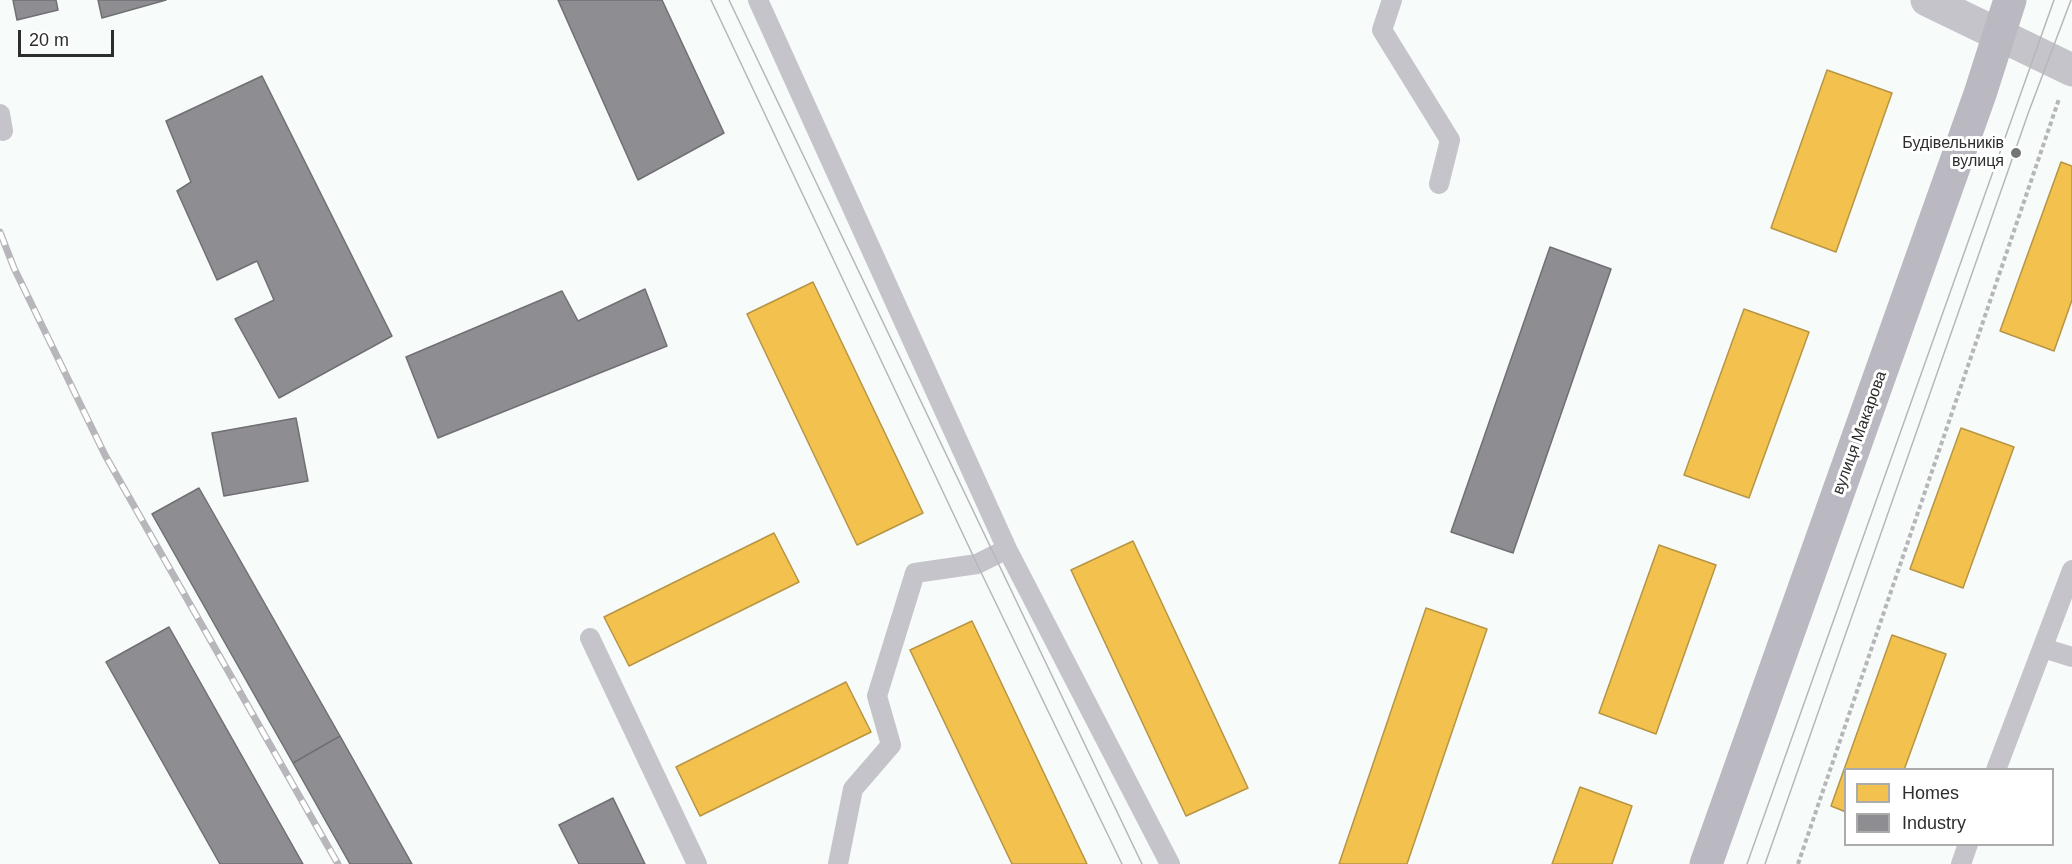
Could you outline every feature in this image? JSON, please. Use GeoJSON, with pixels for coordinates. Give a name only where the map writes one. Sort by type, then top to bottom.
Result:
{"type":"FeatureCollection","features":[{"type":"Feature","properties":{"kind":"main road","name":"вулиця Макарова"},"geometry":{"type":"LineString","coordinates":[[1706,864],[1980,94],[2010,0]]}},
{"type":"Feature","properties":{"kind":"street"},"geometry":{"type":"LineString","coordinates":[[1927,0],[2071,70]]}},
{"type":"Feature","properties":{"kind":"lane"},"geometry":{"type":"LineString","coordinates":[[758,0],[1007,549],[1170,864]]}},
{"type":"Feature","properties":{"kind":"lane"},"geometry":{"type":"LineString","coordinates":[[1392,0],[1382,30],[1450,140],[1439,184]]}},
{"type":"Feature","properties":{"kind":"lane"},"geometry":{"type":"LineString","coordinates":[[838,864],[853,789],[891,745],[877,696],[915,573],[977,564],[1007,549]]}},
{"type":"Feature","properties":{"kind":"lane"},"geometry":{"type":"LineString","coordinates":[[1997,768],[2072,570]]}},
{"type":"Feature","properties":{"kind":"lane"},"geometry":{"type":"LineString","coordinates":[[590,638],[697,864]]}},
{"type":"Feature","properties":{"kind":"lane"},"geometry":{"type":"LineString","coordinates":[[2043,648],[2072,657]]}},
{"type":"Feature","properties":{"kind":"lane"},"geometry":{"type":"LineString","coordinates":[[1961,864],[1967,846]]}},
{"type":"Feature","properties":{"kind":"path"},"geometry":{"type":"LineString","coordinates":[[1798,864],[2071,70]]}},
{"type":"Feature","properties":{"kind":"building: Homes"},"geometry":{"type":"Polygon","coordinates":[[[1827,70],[1892,93],[1836,252],[1771,228],[1827,70]]]}},
{"type":"Feature","properties":{"kind":"building: Homes"},"geometry":{"type":"Polygon","coordinates":[[[2061,162],[2072,166],[2072,300],[2054,351],[2000,331],[2061,162]]]}},
{"type":"Feature","properties":{"kind":"building: Homes"},"geometry":{"type":"Polygon","coordinates":[[[813,282],[923,513],[857,545],[747,314],[813,282]]]}},
{"type":"Feature","properties":{"kind":"building: Homes"},"geometry":{"type":"Polygon","coordinates":[[[1744,309],[1809,332],[1749,498],[1684,475],[1744,309]]]}},
{"type":"Feature","properties":{"kind":"building: Homes"},"geometry":{"type":"Polygon","coordinates":[[[1961,428],[2014,447],[1963,588],[1910,569],[1961,428]]]}},
{"type":"Feature","properties":{"kind":"building: Homes"},"geometry":{"type":"Polygon","coordinates":[[[774,533],[799,582],[629,666],[604,617],[774,533]]]}},
{"type":"Feature","properties":{"kind":"building: Homes"},"geometry":{"type":"Polygon","coordinates":[[[1133,541],[1248,788],[1186,816],[1071,570],[1133,541]]]}},
{"type":"Feature","properties":{"kind":"building: Homes"},"geometry":{"type":"Polygon","coordinates":[[[1659,545],[1716,565],[1656,734],[1599,713],[1659,545]]]}},
{"type":"Feature","properties":{"kind":"building: Homes"},"geometry":{"type":"Polygon","coordinates":[[[1426,608],[1487,629],[1407,864],[1339,864],[1426,608]]]}},
{"type":"Feature","properties":{"kind":"building: Homes"},"geometry":{"type":"Polygon","coordinates":[[[972,621],[1087,864],[1012,864],[910,650],[972,621]]]}},
{"type":"Feature","properties":{"kind":"building: Homes"},"geometry":{"type":"Polygon","coordinates":[[[1892,635],[1946,654],[1905,768],[1845,768],[1892,635]]]}},
{"type":"Feature","properties":{"kind":"building: Homes"},"geometry":{"type":"Polygon","coordinates":[[[846,682],[871,732],[700,816],[676,767],[846,682]]]}},
{"type":"Feature","properties":{"kind":"building: Homes"},"geometry":{"type":"Polygon","coordinates":[[[1844,770],[1844,811],[1831,806],[1844,770]]]}},
{"type":"Feature","properties":{"kind":"building: Homes"},"geometry":{"type":"Polygon","coordinates":[[[1580,787],[1632,806],[1612,864],[1552,864],[1580,787]]]}},
{"type":"Feature","properties":{"kind":"building: Industry"},"geometry":{"type":"Polygon","coordinates":[[[13,0],[56,0],[58,10],[17,20],[13,0]]]}},
{"type":"Feature","properties":{"kind":"building: Industry"},"geometry":{"type":"Polygon","coordinates":[[[98,0],[166,0],[102,18],[98,0]]]}},
{"type":"Feature","properties":{"kind":"building: Industry"},"geometry":{"type":"Polygon","coordinates":[[[558,0],[662,0],[724,133],[638,180],[558,0]]]}},
{"type":"Feature","properties":{"kind":"building: Industry"},"geometry":{"type":"Polygon","coordinates":[[[262,76],[392,336],[279,398],[235,319],[274,300],[257,261],[217,280],[177,191],[191,182],[166,121],[262,76]]]}},
{"type":"Feature","properties":{"kind":"building: Industry"},"geometry":{"type":"Polygon","coordinates":[[[1550,247],[1611,269],[1513,553],[1451,532],[1550,247]]]}},
{"type":"Feature","properties":{"kind":"building: Industry"},"geometry":{"type":"Polygon","coordinates":[[[645,289],[667,346],[438,438],[406,357],[562,291],[578,321],[645,289]]]}},
{"type":"Feature","properties":{"kind":"building: Industry"},"geometry":{"type":"Polygon","coordinates":[[[296,418],[308,481],[224,496],[212,433],[296,418]]]}},
{"type":"Feature","properties":{"kind":"building: Industry"},"geometry":{"type":"Polygon","coordinates":[[[199,488],[340,736],[293,763],[152,514],[199,488]]]}},
{"type":"Feature","properties":{"kind":"building: Industry"},"geometry":{"type":"Polygon","coordinates":[[[169,627],[303,864],[220,864],[106,662],[169,627]]]}},
{"type":"Feature","properties":{"kind":"building: Industry"},"geometry":{"type":"Polygon","coordinates":[[[340,736],[412,864],[350,864],[293,763],[340,736]]]}},
{"type":"Feature","properties":{"kind":"building: Industry"},"geometry":{"type":"Polygon","coordinates":[[[613,798],[645,864],[579,864],[559,825],[613,798]]]}},
{"type":"Feature","properties":{"kind":"tram line"},"geometry":{"type":"LineString","coordinates":[[711,0],[977,564],[1122,864]]}},
{"type":"Feature","properties":{"kind":"tram line"},"geometry":{"type":"LineString","coordinates":[[729,0],[1142,864]]}},
{"type":"Feature","properties":{"kind":"tram line"},"geometry":{"type":"LineString","coordinates":[[1747,864],[2054,0]]}},
{"type":"Feature","properties":{"kind":"tram line"},"geometry":{"type":"LineString","coordinates":[[1765,864],[2029,111],[2071,0]]}},
{"type":"Feature","properties":{"kind":"railway"},"geometry":{"type":"LineString","coordinates":[[0,232],[14,268],[105,455],[338,864]]}},
{"type":"Feature","properties":{"kind":"place","name":"Будівельників вулиця"},"geometry":{"type":"Point","coordinates":[2016,153]}}]}
